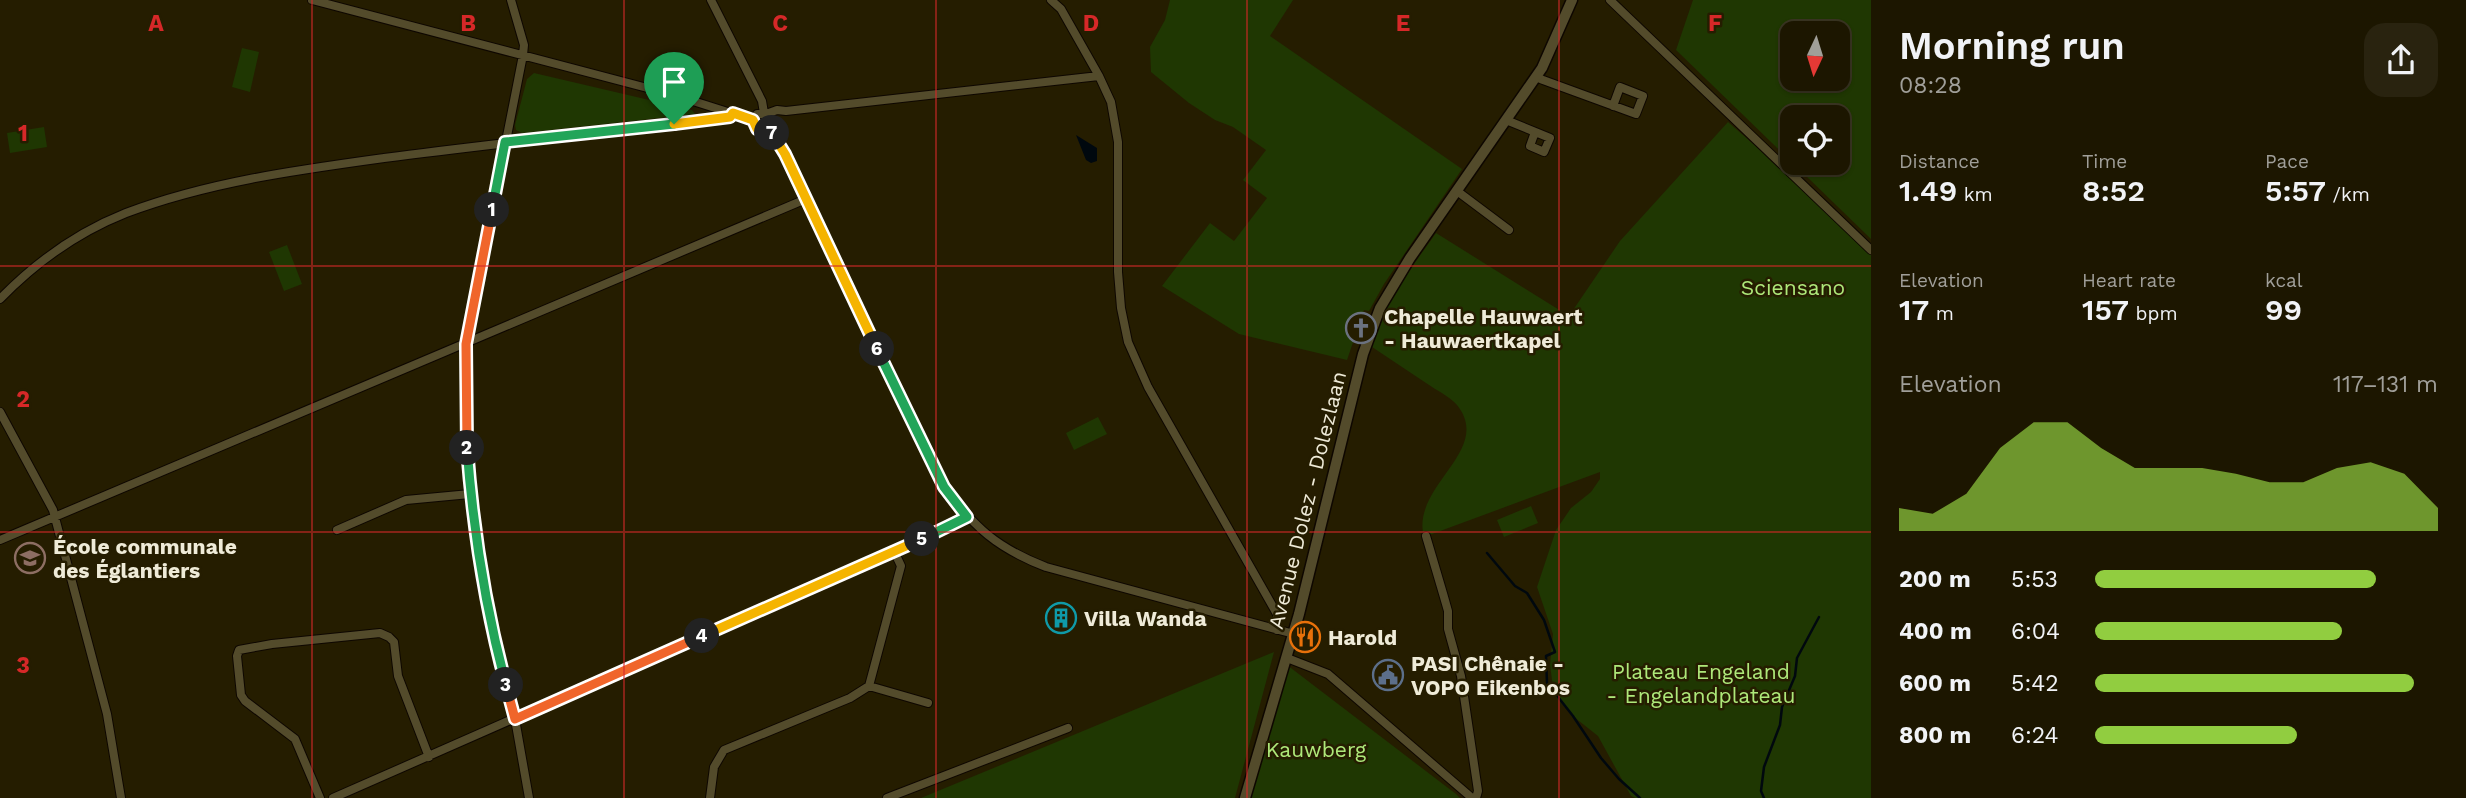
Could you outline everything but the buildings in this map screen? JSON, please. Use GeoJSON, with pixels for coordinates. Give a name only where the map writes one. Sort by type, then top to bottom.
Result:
{"type":"FeatureCollection","features":[{"type":"Feature","properties":{"kind":"street"},"geometry":{"type":"LineString","coordinates":[[312,0],[767,120]]}},
{"type":"Feature","properties":{"kind":"street"},"geometry":{"type":"LineString","coordinates":[[511,0],[524,45],[523,55],[466,344],[465,403],[470,494],[482,586],[515,719],[529,798]]}},
{"type":"Feature","properties":{"kind":"street"},"geometry":{"type":"LineString","coordinates":[[711,0],[765,108],[767,120],[944,487],[967,517],[1000,545],[1046,567],[1294,634]]}},
{"type":"Feature","properties":{"kind":"street"},"geometry":{"type":"LineString","coordinates":[[1051,0],[1060,9],[1100,76],[1111,102],[1118,142],[1118,272],[1121,308],[1128,342],[1148,387],[1277,614],[1277,629]]}},
{"type":"Feature","properties":{"kind":"street","name":"Avenue Dolez - Dolezlaan"},"geometry":{"type":"LineString","coordinates":[[1245,798],[1294,634],[1354,385],[1373,325],[1390,288],[1536,77],[1572,0]]}},
{"type":"Feature","properties":{"kind":"street"},"geometry":{"type":"LineString","coordinates":[[1610,0],[1871,250]]}},
{"type":"Feature","properties":{"kind":"street"},"geometry":{"type":"LineString","coordinates":[[758,95],[754,118],[757,129],[777,110],[1100,76]]}},
{"type":"Feature","properties":{"kind":"street"},"geometry":{"type":"LineString","coordinates":[[1536,77],[1613,106]]}},
{"type":"Feature","properties":{"kind":"street"},"geometry":{"type":"LineString","coordinates":[[0,299],[49,254],[124,214],[159,202],[253,178],[505,142],[730,117],[733,113]]}},
{"type":"Feature","properties":{"kind":"street"},"geometry":{"type":"LineString","coordinates":[[1506,120],[1535,132]]}},
{"type":"Feature","properties":{"kind":"street"},"geometry":{"type":"LineString","coordinates":[[1457,191],[1509,230]]}},
{"type":"Feature","properties":{"kind":"street"},"geometry":{"type":"LineString","coordinates":[[0,540],[806,199]]}},
{"type":"Feature","properties":{"kind":"street"},"geometry":{"type":"LineString","coordinates":[[0,412],[55,517],[107,714],[121,798]]}},
{"type":"Feature","properties":{"kind":"street"},"geometry":{"type":"LineString","coordinates":[[337,530],[406,500],[470,494]]}},
{"type":"Feature","properties":{"kind":"street"},"geometry":{"type":"LineString","coordinates":[[333,798],[967,517]]}},
{"type":"Feature","properties":{"kind":"street"},"geometry":{"type":"LineString","coordinates":[[1287,658],[1328,674],[1474,798],[1478,791],[1461,676],[1448,629],[1444,597],[1426,536]]}},
{"type":"Feature","properties":{"kind":"street"},"geometry":{"type":"LineString","coordinates":[[710,798],[714,766],[724,750],[850,698],[869,686],[901,566],[894,551]]}},
{"type":"Feature","properties":{"kind":"street"},"geometry":{"type":"LineString","coordinates":[[320,798],[295,739],[245,701],[241,695],[237,656],[239,650],[272,644],[380,634],[389,637],[394,642],[402,691],[429,757]]}},
{"type":"Feature","properties":{"kind":"street"},"geometry":{"type":"LineString","coordinates":[[869,686],[928,703]]}},
{"type":"Feature","properties":{"kind":"street"},"geometry":{"type":"LineString","coordinates":[[887,798],[1068,727]]}},
{"type":"Feature","properties":{"kind":"green space"},"geometry":{"type":"Polygon","coordinates":[[[1170,0],[1293,0],[1270,36],[1462,169],[1384,284],[1369,311],[1364,310],[1347,360],[1239,334],[1162,286],[1210,223],[1234,241],[1267,198],[1243,180],[1266,150],[1233,127],[1215,120],[1189,103],[1151,72],[1150,47],[1165,20],[1170,0]]]}},
{"type":"Feature","properties":{"kind":"green space"},"geometry":{"type":"Polygon","coordinates":[[[1693,0],[1871,0],[1871,239],[1805,175],[1850,175],[1850,105],[1780,105],[1780,150],[1676,50],[1693,0]]]}},
{"type":"Feature","properties":{"kind":"green space"},"geometry":{"type":"Polygon","coordinates":[[[242,48],[259,52],[250,92],[232,87],[242,48]]]}},
{"type":"Feature","properties":{"kind":"green space"},"geometry":{"type":"Polygon","coordinates":[[[534,73],[692,110],[695,114],[522,133],[516,130],[515,125],[527,79],[534,73]]]}},
{"type":"Feature","properties":{"kind":"green space","name":"Plateau Engeland - Engelandplateau"},"geometry":{"type":"Polygon","coordinates":[[[1728,122],[1780,167],[1780,175],[1789,175],[1871,253],[1871,798],[1631,796],[1598,736],[1574,717],[1554,695],[1550,665],[1553,634],[1537,587],[1556,530],[1571,508],[1591,492],[1600,479],[1600,472],[1424,537],[1423,519],[1428,501],[1459,454],[1465,438],[1466,422],[1457,405],[1450,399],[1372,347],[1382,316],[1407,274],[1436,233],[1569,316],[1620,241],[1728,122]]]}},
{"type":"Feature","properties":{"kind":"green space"},"geometry":{"type":"Polygon","coordinates":[[[44,127],[47,147],[10,153],[7,133],[44,127]]]}},
{"type":"Feature","properties":{"kind":"green space"},"geometry":{"type":"Polygon","coordinates":[[[287,245],[302,284],[284,291],[269,252],[287,245]]]}},
{"type":"Feature","properties":{"kind":"green space"},"geometry":{"type":"Polygon","coordinates":[[[1098,417],[1107,434],[1074,450],[1066,433],[1098,417]]]}},
{"type":"Feature","properties":{"kind":"green space"},"geometry":{"type":"Polygon","coordinates":[[[1531,506],[1538,523],[1504,537],[1497,520],[1531,506]]]}},
{"type":"Feature","properties":{"kind":"green space"},"geometry":{"type":"Polygon","coordinates":[[[1274,652],[1235,798],[921,798],[1274,652]]]}},
{"type":"Feature","properties":{"kind":"green space","name":"Kauwberg"},"geometry":{"type":"Polygon","coordinates":[[[1287,665],[1456,794],[1460,798],[1250,798],[1287,665]]]}},
{"type":"Feature","properties":{"kind":"shaded area"},"geometry":{"type":"Polygon","coordinates":[[[1076,135],[1097,148],[1097,161],[1091,163],[1086,160],[1076,135]]]}},
{"type":"Feature","properties":{"kind":"waterway"},"geometry":{"type":"LineString","coordinates":[[1487,553],[1515,586],[1527,593],[1544,620],[1555,652],[1546,656],[1547,683],[1601,758],[1640,798]]}},
{"type":"Feature","properties":{"kind":"waterway"},"geometry":{"type":"LineString","coordinates":[[1764,798],[1761,791],[1764,767],[1780,725],[1782,707],[1795,676],[1797,658],[1819,617]]}},
{"type":"Feature","properties":{"kind":"place","name":"Chapelle Hauwaert - Hauwaertkapel"},"geometry":{"type":"Point","coordinates":[1361,328]}},
{"type":"Feature","properties":{"kind":"place","name":"École communale des Églantiers"},"geometry":{"type":"Point","coordinates":[30,558]}},
{"type":"Feature","properties":{"kind":"place","name":"Villa Wanda"},"geometry":{"type":"Point","coordinates":[1061,618]}},
{"type":"Feature","properties":{"kind":"place","name":"Harold"},"geometry":{"type":"Point","coordinates":[1305,637]}},
{"type":"Feature","properties":{"kind":"place","name":"PASI Chênaie - VOPO Eikenbos"},"geometry":{"type":"Point","coordinates":[1388,675]}},
{"type":"Feature","properties":{"kind":"route"},"geometry":{"type":"LineString","coordinates":[[733,113],[753,120],[757,129],[767,128],[771,132],[785,154],[944,487],[967,517],[515,719],[482,586],[470,494],[465,403],[466,344],[505,142],[674,124],[730,117],[733,113]]}},
{"type":"Feature","properties":{"kind":"park label","name":"Sciensano"},"geometry":{"type":"Point","coordinates":[1793,287]}}]}
